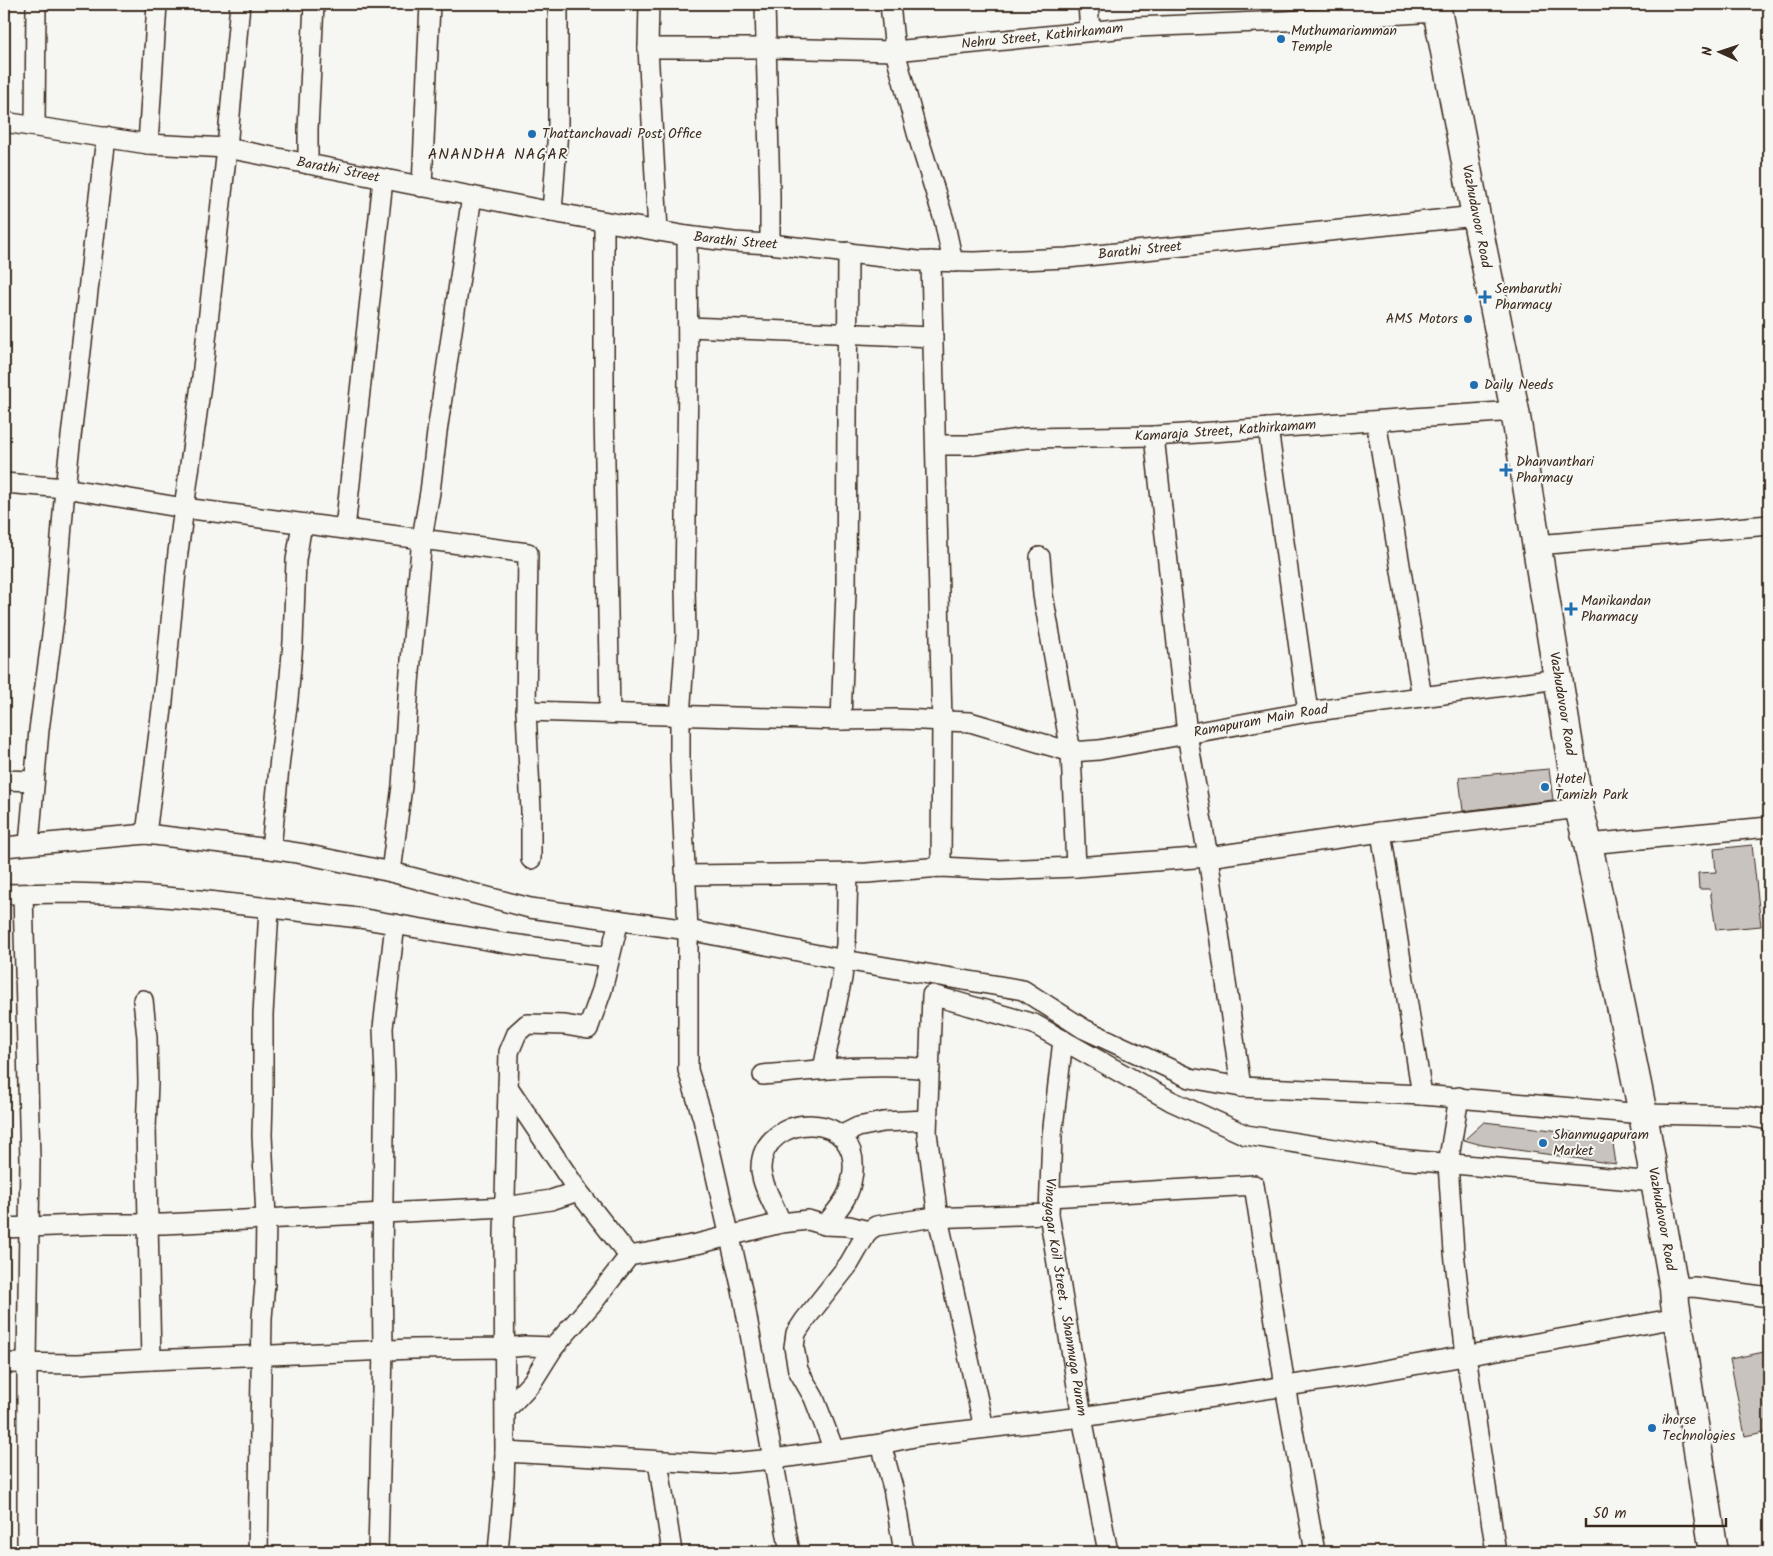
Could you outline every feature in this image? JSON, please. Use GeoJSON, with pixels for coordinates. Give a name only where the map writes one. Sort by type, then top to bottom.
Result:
{"type":"FeatureCollection","features":[{"type":"Feature","properties":{"kind":"main road","name":"Vazhudavoor Road"},"geometry":{"type":"LineString","coordinates":[[1437,8],[1515,411],[1579,808],[1643,1114],[1674,1288],[1677,1318],[1714,1552]]}},
{"type":"Feature","properties":{"kind":"street"},"geometry":{"type":"LineString","coordinates":[[35,126],[36,4]]}},
{"type":"Feature","properties":{"kind":"street"},"geometry":{"type":"LineString","coordinates":[[148,144],[157,4]]}},
{"type":"Feature","properties":{"kind":"street"},"geometry":{"type":"LineString","coordinates":[[146,834],[184,508],[201,387],[228,148],[240,4]]}},
{"type":"Feature","properties":{"kind":"street"},"geometry":{"type":"LineString","coordinates":[[308,164],[314,4]]}},
{"type":"Feature","properties":{"kind":"street"},"geometry":{"type":"LineString","coordinates":[[422,187],[430,4]]}},
{"type":"Feature","properties":{"kind":"street"},"geometry":{"type":"LineString","coordinates":[[552,212],[558,130],[558,4]]}},
{"type":"Feature","properties":{"kind":"street"},"geometry":{"type":"LineString","coordinates":[[648,4],[648,48],[658,231]]}},
{"type":"Feature","properties":{"kind":"street"},"geometry":{"type":"LineString","coordinates":[[765,4],[770,244]]}},
{"type":"Feature","properties":{"kind":"street"},"geometry":{"type":"LineString","coordinates":[[890,4],[895,51],[944,220],[953,262]]}},
{"type":"Feature","properties":{"kind":"street"},"geometry":{"type":"LineString","coordinates":[[1088,4],[1090,31]]}},
{"type":"Feature","properties":{"kind":"street","name":"Nehru Street, Kathirkamam"},"geometry":{"type":"LineString","coordinates":[[648,48],[895,51],[1136,27],[1284,21],[1437,8]]}},
{"type":"Feature","properties":{"kind":"street","name":"Barathi Street"},"geometry":{"type":"LineString","coordinates":[[4,122],[148,144],[228,148],[383,180],[687,236],[931,261],[975,262],[1067,258],[1476,216]]}},
{"type":"Feature","properties":{"kind":"street"},"geometry":{"type":"LineString","coordinates":[[29,844],[44,691],[55,612],[65,488],[106,137]]}},
{"type":"Feature","properties":{"kind":"street"},"geometry":{"type":"LineString","coordinates":[[345,529],[383,180]]}},
{"type":"Feature","properties":{"kind":"street"},"geometry":{"type":"LineString","coordinates":[[391,872],[402,786],[422,538],[472,196]]}},
{"type":"Feature","properties":{"kind":"street"},"geometry":{"type":"LineString","coordinates":[[604,222],[604,404],[610,713]]}},
{"type":"Feature","properties":{"kind":"street"},"geometry":{"type":"LineString","coordinates":[[687,236],[686,634],[680,716],[681,799],[688,930],[688,1070],[703,1119],[730,1235],[774,1459],[790,1552]]}},
{"type":"Feature","properties":{"kind":"street"},"geometry":{"type":"LineString","coordinates":[[841,720],[846,591],[848,252]]}},
{"type":"Feature","properties":{"kind":"street"},"geometry":{"type":"LineString","coordinates":[[931,261],[942,721],[941,867]]}},
{"type":"Feature","properties":{"kind":"street"},"geometry":{"type":"LineString","coordinates":[[688,327],[933,337]]}},
{"type":"Feature","properties":{"kind":"street","name":"Kamaraja Street, Kathirkamam"},"geometry":{"type":"LineString","coordinates":[[936,445],[974,445],[1026,438],[1154,436],[1515,411]]}},
{"type":"Feature","properties":{"kind":"street"},"geometry":{"type":"LineString","coordinates":[[1376,421],[1422,697]]}},
{"type":"Feature","properties":{"kind":"street"},"geometry":{"type":"LineString","coordinates":[[1268,428],[1308,712]]}},
{"type":"Feature","properties":{"kind":"street"},"geometry":{"type":"LineString","coordinates":[[1154,436],[1187,734],[1208,857],[1241,1087]]}},
{"type":"Feature","properties":{"kind":"street"},"geometry":{"type":"LineString","coordinates":[[4,483],[65,488],[184,508],[528,553],[526,711],[531,811],[531,859]]}},
{"type":"Feature","properties":{"kind":"street"},"geometry":{"type":"LineString","coordinates":[[271,849],[288,699],[293,642],[296,560],[302,524]]}},
{"type":"Feature","properties":{"kind":"street"},"geometry":{"type":"LineString","coordinates":[[1537,545],[1769,525]]}},
{"type":"Feature","properties":{"kind":"street"},"geometry":{"type":"LineString","coordinates":[[1040,557],[1043,595],[1071,752],[1076,867]]}},
{"type":"Feature","properties":{"kind":"street","name":"Ramapuram Main Road"},"geometry":{"type":"LineString","coordinates":[[526,711],[970,722],[1071,752],[1099,750],[1308,712],[1558,679]]}},
{"type":"Feature","properties":{"kind":"street"},"geometry":{"type":"LineString","coordinates":[[4,780],[34,781]]}},
{"type":"Feature","properties":{"kind":"street"},"geometry":{"type":"LineString","coordinates":[[686,875],[848,874],[941,867],[999,870],[1076,867],[1208,857],[1381,832],[1579,808]]}},
{"type":"Feature","properties":{"kind":"street"},"geometry":{"type":"LineString","coordinates":[[1588,844],[1769,827]]}},
{"type":"Feature","properties":{"kind":"street"},"geometry":{"type":"LineString","coordinates":[[1381,832],[1422,1095]]}},
{"type":"Feature","properties":{"kind":"street"},"geometry":{"type":"LineString","coordinates":[[4,846],[146,834],[271,849],[391,872],[530,908],[688,930],[844,960],[1023,990],[1084,1029],[1190,1078],[1241,1087],[1422,1095],[1507,1104],[1643,1114],[1746,1116],[1769,1120]]}},
{"type":"Feature","properties":{"kind":"street"},"geometry":{"type":"LineString","coordinates":[[823,1069],[842,978],[846,944],[848,874]]}},
{"type":"Feature","properties":{"kind":"street"},"geometry":{"type":"LineString","coordinates":[[4,894],[140,895],[199,900],[359,918],[504,943],[609,957]]}},
{"type":"Feature","properties":{"kind":"street"},"geometry":{"type":"LineString","coordinates":[[23,894],[30,1160],[27,1552]]}},
{"type":"Feature","properties":{"kind":"street"},"geometry":{"type":"LineString","coordinates":[[258,1552],[266,1218],[262,1135],[262,1059],[269,909]]}},
{"type":"Feature","properties":{"kind":"street"},"geometry":{"type":"LineString","coordinates":[[498,1552],[504,1484],[506,1410],[504,1348],[508,1052],[517,1033],[527,1024],[565,1025],[588,1029],[602,990],[619,920]]}},
{"type":"Feature","properties":{"kind":"street"},"geometry":{"type":"LineString","coordinates":[[378,1552],[383,1351],[385,1076],[383,1028],[395,924]]}},
{"type":"Feature","properties":{"kind":"street"},"geometry":{"type":"LineString","coordinates":[[984,1428],[938,1218],[927,1133],[932,995],[1034,1024],[1171,1101],[1246,1135],[1398,1159],[1654,1182]]}},
{"type":"Feature","properties":{"kind":"street"},"geometry":{"type":"LineString","coordinates":[[143,1000],[147,1056],[147,1223],[151,1360]]}},
{"type":"Feature","properties":{"kind":"street","name":"Vinayagar Koil Street , Shanmuga Puram"},"geometry":{"type":"LineString","coordinates":[[1063,1040],[1052,1136],[1050,1205],[1082,1417],[1108,1552]]}},
{"type":"Feature","properties":{"kind":"street"},"geometry":{"type":"LineString","coordinates":[[763,1075],[823,1069],[893,1066],[930,1069]]}},
{"type":"Feature","properties":{"kind":"street"},"geometry":{"type":"LineString","coordinates":[[508,1087],[578,1191],[628,1256]]}},
{"type":"Feature","properties":{"kind":"street"},"geometry":{"type":"LineString","coordinates":[[1459,1098],[1448,1164],[1454,1252],[1466,1356],[1496,1552]]}},
{"type":"Feature","properties":{"kind":"street"},"geometry":{"type":"LineString","coordinates":[[842,1135],[858,1127],[883,1122],[927,1120]]}},
{"type":"Feature","properties":{"kind":"street"},"geometry":{"type":"LineString","coordinates":[[781,1223],[761,1171],[763,1156],[769,1144],[780,1133],[796,1126],[810,1125],[825,1127],[842,1135],[848,1141],[852,1156],[851,1185],[841,1205],[825,1225]]}},
{"type":"Feature","properties":{"kind":"street"},"geometry":{"type":"LineString","coordinates":[[834,1450],[814,1398],[798,1370],[794,1347],[796,1333],[849,1264],[868,1231],[876,1226],[938,1218],[1254,1185],[1285,1386],[1315,1552]]}},
{"type":"Feature","properties":{"kind":"street"},"geometry":{"type":"LineString","coordinates":[[4,1228],[164,1224],[505,1207],[551,1200],[578,1191]]}},
{"type":"Feature","properties":{"kind":"street"},"geometry":{"type":"LineString","coordinates":[[506,1410],[532,1382],[554,1347],[595,1300],[628,1256],[698,1244],[781,1223],[808,1220],[825,1225],[849,1226],[868,1231]]}},
{"type":"Feature","properties":{"kind":"street"},"geometry":{"type":"LineString","coordinates":[[1674,1288],[1694,1287],[1769,1297]]}},
{"type":"Feature","properties":{"kind":"street"},"geometry":{"type":"LineString","coordinates":[[505,1452],[719,1464],[774,1459],[881,1444],[919,1436],[1082,1417],[1285,1386],[1677,1318]]}},
{"type":"Feature","properties":{"kind":"street"},"geometry":{"type":"LineString","coordinates":[[4,1364],[78,1364],[383,1351],[525,1346],[554,1347]]}},
{"type":"Feature","properties":{"kind":"street"},"geometry":{"type":"LineString","coordinates":[[881,1444],[893,1488],[904,1552]]}},
{"type":"Feature","properties":{"kind":"street"},"geometry":{"type":"LineString","coordinates":[[658,1461],[672,1552]]}},
{"type":"Feature","properties":{"kind":"building"},"geometry":{"type":"Polygon","coordinates":[[[1549,769],[1553,800],[1463,811],[1459,777],[1549,769]]]}},
{"type":"Feature","properties":{"kind":"building"},"geometry":{"type":"Polygon","coordinates":[[[1752,845],[1761,926],[1716,930],[1710,889],[1699,889],[1698,873],[1716,872],[1714,849],[1752,845]]]}},
{"type":"Feature","properties":{"kind":"building","name":"Shanmugapuram Market"},"geometry":{"type":"Polygon","coordinates":[[[1484,1122],[1612,1137],[1616,1164],[1482,1145],[1464,1140],[1484,1122]]]}},
{"type":"Feature","properties":{"kind":"building"},"geometry":{"type":"Polygon","coordinates":[[[1769,1351],[1769,1431],[1745,1436],[1730,1359],[1769,1351]]]}},
{"type":"Feature","properties":{"kind":"place","name":"Muthumariamman Temple"},"geometry":{"type":"Point","coordinates":[1281,39]}},
{"type":"Feature","properties":{"kind":"place","name":"Thattanchavadi Post Office"},"geometry":{"type":"Point","coordinates":[532,134]}},
{"type":"Feature","properties":{"kind":"place","name":"Sembaruthi Pharmacy"},"geometry":{"type":"Point","coordinates":[1485,297]}},
{"type":"Feature","properties":{"kind":"place","name":"AMS Motors"},"geometry":{"type":"Point","coordinates":[1468,319]}},
{"type":"Feature","properties":{"kind":"place","name":"Daily Needs"},"geometry":{"type":"Point","coordinates":[1474,385]}},
{"type":"Feature","properties":{"kind":"place","name":"Dhanvanthari Pharmacy"},"geometry":{"type":"Point","coordinates":[1506,470]}},
{"type":"Feature","properties":{"kind":"place","name":"Manikandan Pharmacy"},"geometry":{"type":"Point","coordinates":[1571,609]}},
{"type":"Feature","properties":{"kind":"place","name":"Hotel Tamizh Park"},"geometry":{"type":"Point","coordinates":[1545,787]}},
{"type":"Feature","properties":{"kind":"place","name":"Shanmugapuram Market"},"geometry":{"type":"Point","coordinates":[1543,1143]}},
{"type":"Feature","properties":{"kind":"place","name":"ihorse Technologies"},"geometry":{"type":"Point","coordinates":[1652,1428]}},
{"type":"Feature","properties":{"kind":"district","name":"ANANDHA NAGAR"},"geometry":{"type":"Point","coordinates":[498,154]}}]}
